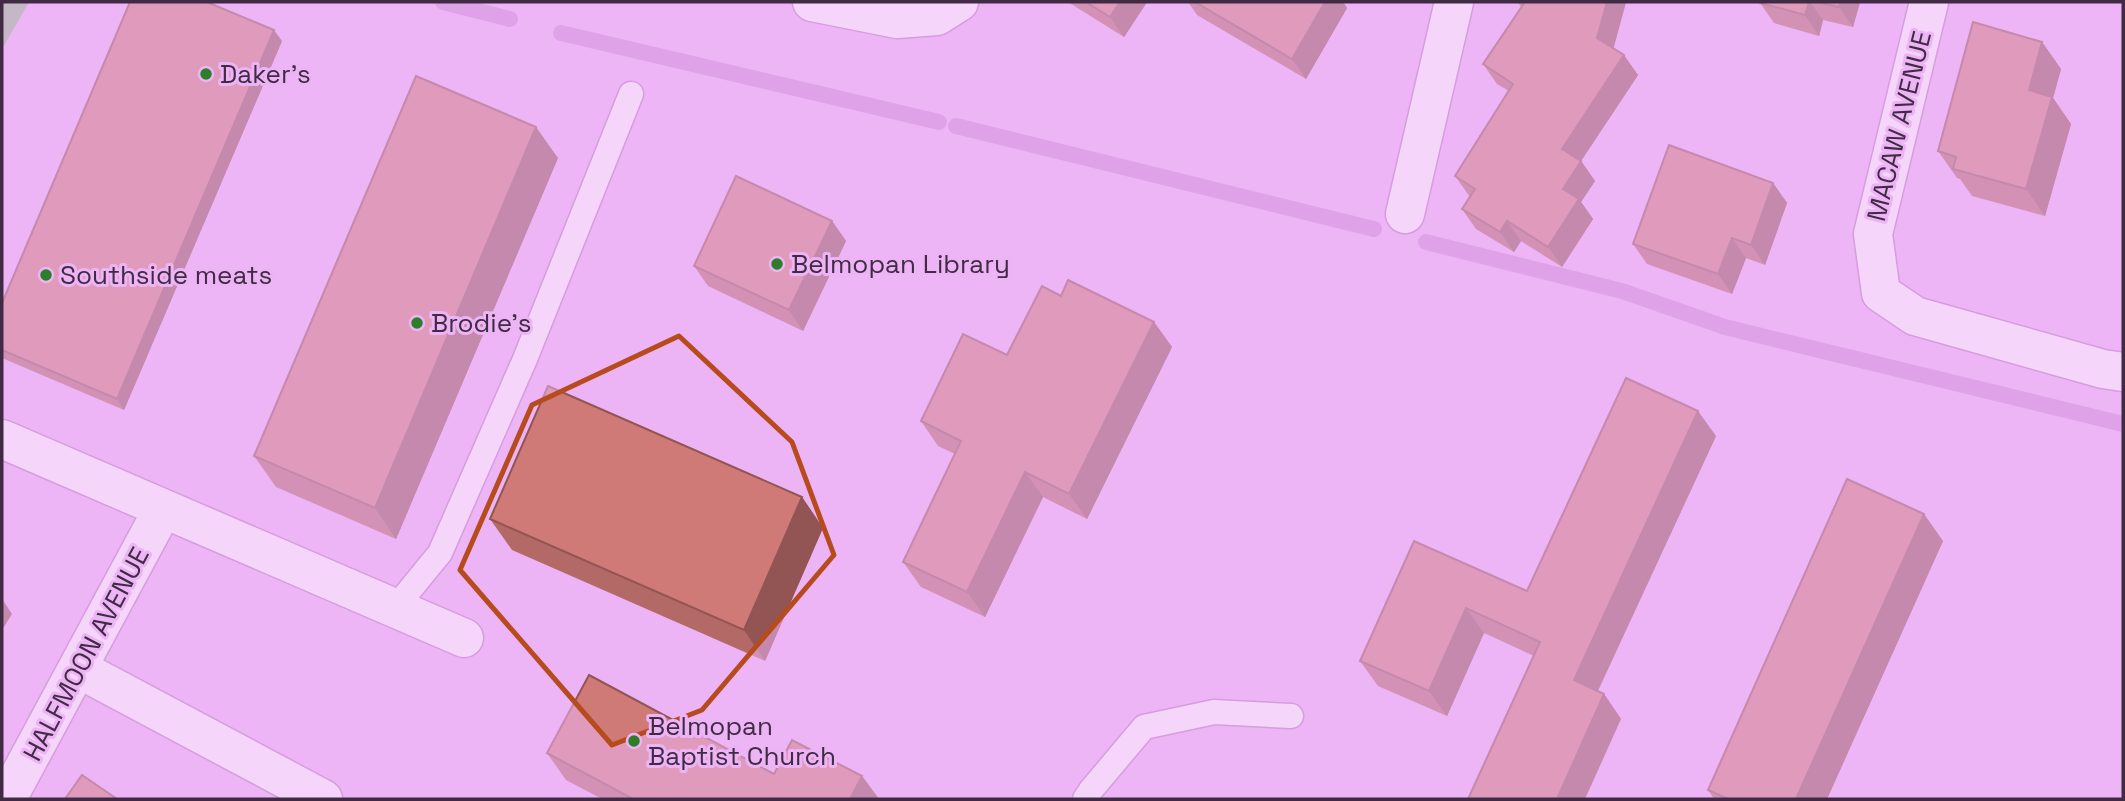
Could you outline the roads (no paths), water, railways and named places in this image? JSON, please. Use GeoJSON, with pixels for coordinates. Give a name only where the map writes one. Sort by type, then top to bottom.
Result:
{"type":"FeatureCollection","features":[{"type":"Feature","properties":{"kind":"street"},"geometry":{"type":"LineString","coordinates":[[812,2],[897,19],[937,16],[959,2]]}},
{"type":"Feature","properties":{"kind":"street"},"geometry":{"type":"LineString","coordinates":[[1405,214],[1454,2]]}},
{"type":"Feature","properties":{"kind":"street","name":"MACAW AVENUE"},"geometry":{"type":"LineString","coordinates":[[1929,2],[1873,234],[1881,293],[1915,316],[2123,372]]}},
{"type":"Feature","properties":{"kind":"street"},"geometry":{"type":"LineString","coordinates":[[2,439],[464,638]]}},
{"type":"Feature","properties":{"kind":"street","name":"HALFMOON AVENUE"},"geometry":{"type":"LineString","coordinates":[[7,799],[163,509]]}},
{"type":"Feature","properties":{"kind":"street"},"geometry":{"type":"LineString","coordinates":[[79,669],[323,799]]}},
{"type":"Feature","properties":{"kind":"lane"},"geometry":{"type":"LineString","coordinates":[[396,608],[440,553],[526,359],[631,94]]}},
{"type":"Feature","properties":{"kind":"lane"},"geometry":{"type":"LineString","coordinates":[[1086,799],[1144,727],[1214,712],[1291,716]]}},
{"type":"Feature","properties":{"kind":"waterway"},"geometry":{"type":"LineString","coordinates":[[443,2],[510,19]]}},
{"type":"Feature","properties":{"kind":"waterway"},"geometry":{"type":"LineString","coordinates":[[561,33],[939,122]]}},
{"type":"Feature","properties":{"kind":"waterway"},"geometry":{"type":"LineString","coordinates":[[956,126],[1374,229]]}},
{"type":"Feature","properties":{"kind":"waterway"},"geometry":{"type":"LineString","coordinates":[[1426,242],[1622,291],[1725,327],[2123,424]]}},
{"type":"Feature","properties":{"kind":"place","name":"Daker's"},"geometry":{"type":"Point","coordinates":[206,74]}},
{"type":"Feature","properties":{"kind":"place","name":"Belmopan Library"},"geometry":{"type":"Point","coordinates":[777,264]}},
{"type":"Feature","properties":{"kind":"place","name":"Southside meats"},"geometry":{"type":"Point","coordinates":[46,275]}},
{"type":"Feature","properties":{"kind":"place","name":"Brodie's"},"geometry":{"type":"Point","coordinates":[417,323]}},
{"type":"Feature","properties":{"kind":"place","name":"Belmopan Baptist Church"},"geometry":{"type":"Point","coordinates":[634,741]}}]}
